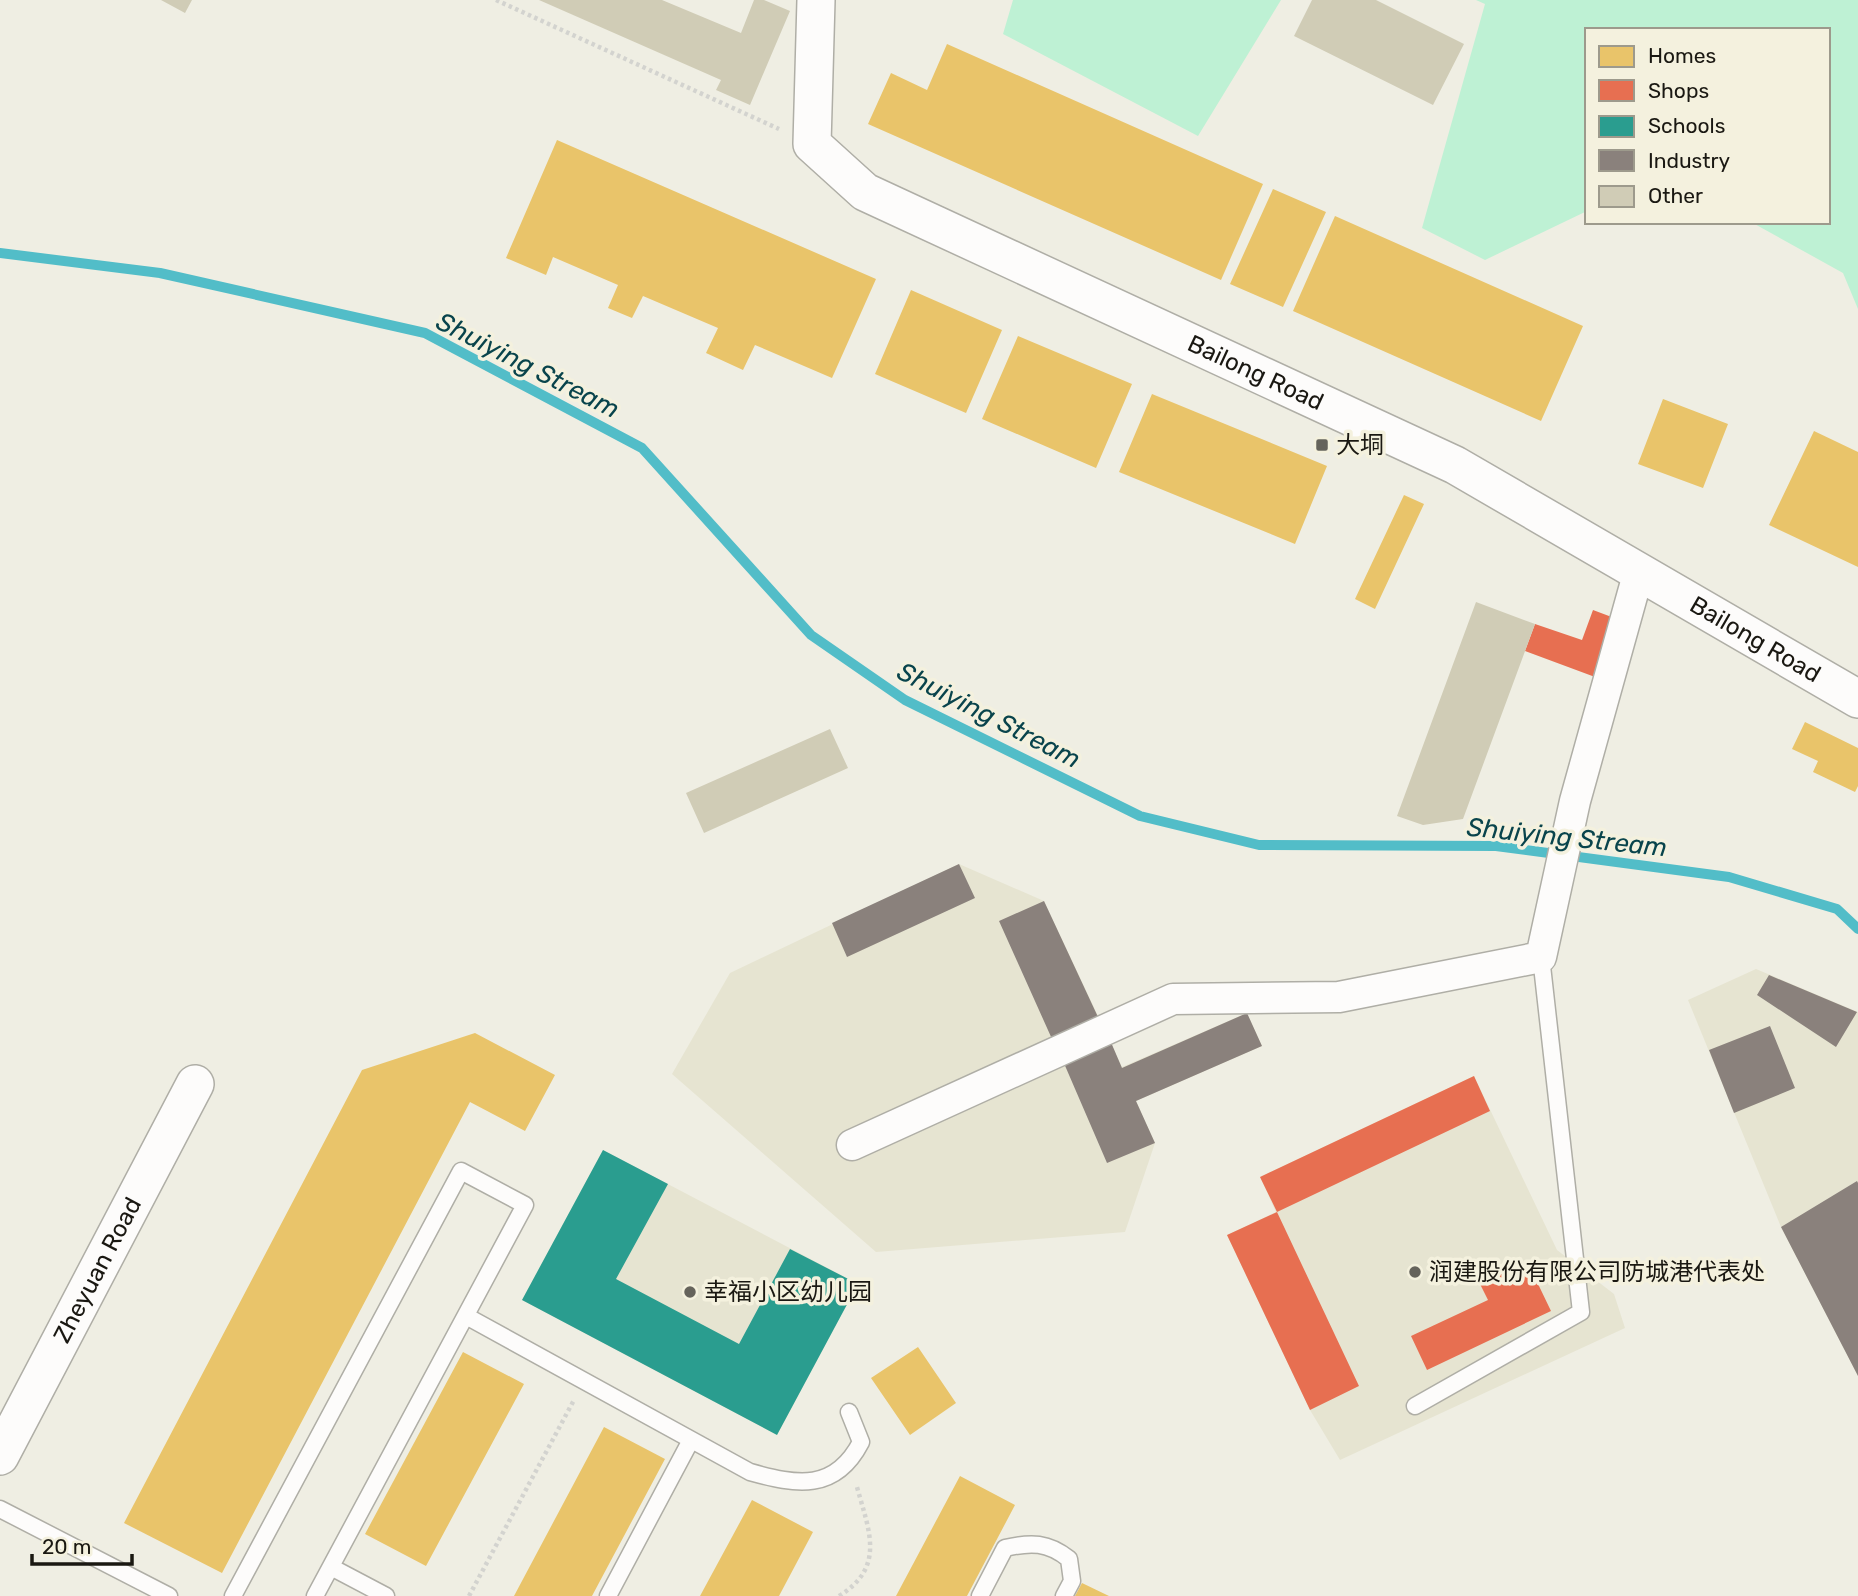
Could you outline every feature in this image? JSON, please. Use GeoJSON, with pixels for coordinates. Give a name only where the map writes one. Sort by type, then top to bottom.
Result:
{"type":"FeatureCollection","features":[{"type":"Feature","properties":{"kind":"street"},"geometry":{"type":"LineString","coordinates":[[812,144],[816,0]]}},
{"type":"Feature","properties":{"kind":"street","name":"Bailong Road"},"geometry":{"type":"LineString","coordinates":[[812,144],[865,192],[1455,465],[1858,699]]}},
{"type":"Feature","properties":{"kind":"street"},"geometry":{"type":"LineString","coordinates":[[852,1145],[1173,999],[1339,997],[1541,957],[1547,917],[1575,801],[1639,571]]}},
{"type":"Feature","properties":{"kind":"street","name":"Zheyuan Road"},"geometry":{"type":"LineString","coordinates":[[0,1456],[195,1084]]}},
{"type":"Feature","properties":{"kind":"lane"},"geometry":{"type":"LineString","coordinates":[[1415,1406],[1581,1312],[1541,957]]}},
{"type":"Feature","properties":{"kind":"lane"},"geometry":{"type":"LineString","coordinates":[[233,1596],[461,1171],[526,1205],[315,1596]]}},
{"type":"Feature","properties":{"kind":"lane"},"geometry":{"type":"LineString","coordinates":[[466,1316],[750,1472],[788,1483],[825,1479],[851,1462],[861,1442],[849,1412]]}},
{"type":"Feature","properties":{"kind":"lane"},"geometry":{"type":"LineString","coordinates":[[608,1596],[691,1440]]}},
{"type":"Feature","properties":{"kind":"lane"},"geometry":{"type":"LineString","coordinates":[[0,1509],[169,1596]]}},
{"type":"Feature","properties":{"kind":"lane"},"geometry":{"type":"LineString","coordinates":[[980,1596],[1005,1548],[1027,1543],[1053,1546],[1069,1559],[1072,1581],[1064,1596]]}},
{"type":"Feature","properties":{"kind":"lane"},"geometry":{"type":"LineString","coordinates":[[331,1567],[386,1596]]}},
{"type":"Feature","properties":{"kind":"path"},"geometry":{"type":"LineString","coordinates":[[496,0],[812,144]]}},
{"type":"Feature","properties":{"kind":"path"},"geometry":{"type":"LineString","coordinates":[[469,1596],[584,1381]]}},
{"type":"Feature","properties":{"kind":"path"},"geometry":{"type":"LineString","coordinates":[[839,1596],[855,1586],[865,1572],[872,1543],[851,1462]]}},
{"type":"Feature","properties":{"kind":"shaded area"},"geometry":{"type":"Polygon","coordinates":[[[959,864],[1044,901],[1122,1067],[1247,1013],[1262,1046],[1136,1101],[1155,1143],[1125,1232],[876,1252],[672,1074],[730,973],[959,864]]]}},
{"type":"Feature","properties":{"kind":"shaded area"},"geometry":{"type":"Polygon","coordinates":[[[1756,969],[1858,1012],[1858,1376],[1781,1227],[1688,1000],[1756,969]]]}},
{"type":"Feature","properties":{"kind":"shaded area","name":"润建股份有限公司防城港代表处"},"geometry":{"type":"Polygon","coordinates":[[[1474,1076],[1557,1250],[1614,1294],[1625,1328],[1340,1460],[1310,1410],[1227,1235],[1276,1212],[1260,1177],[1474,1076]]]}},
{"type":"Feature","properties":{"kind":"shaded area","name":"幸福小区幼儿园"},"geometry":{"type":"Polygon","coordinates":[[[603,1150],[858,1284],[777,1435],[522,1300],[603,1150]]]}},
{"type":"Feature","properties":{"kind":"green space"},"geometry":{"type":"Polygon","coordinates":[[[1013,0],[1281,0],[1198,136],[1003,34],[1013,0]]]}},
{"type":"Feature","properties":{"kind":"green space"},"geometry":{"type":"Polygon","coordinates":[[[1476,0],[1858,0],[1858,309],[1843,273],[1755,224],[1830,224],[1830,28],[1585,28],[1585,212],[1485,260],[1422,228],[1485,4],[1476,0]]]}},
{"type":"Feature","properties":{"kind":"building: Homes"},"geometry":{"type":"Polygon","coordinates":[[[947,44],[1263,184],[1221,280],[868,124],[891,73],[927,90],[947,44]]]}},
{"type":"Feature","properties":{"kind":"building: Homes"},"geometry":{"type":"Polygon","coordinates":[[[557,140],[876,279],[832,378],[755,345],[743,370],[706,353],[718,328],[643,296],[632,318],[608,308],[618,285],[553,257],[546,275],[506,258],[557,140]]]}},
{"type":"Feature","properties":{"kind":"building: Homes"},"geometry":{"type":"Polygon","coordinates":[[[1273,189],[1326,212],[1283,307],[1230,284],[1273,189]]]}},
{"type":"Feature","properties":{"kind":"building: Homes"},"geometry":{"type":"Polygon","coordinates":[[[1335,216],[1583,326],[1541,421],[1293,311],[1335,216]]]}},
{"type":"Feature","properties":{"kind":"building: Homes"},"geometry":{"type":"Polygon","coordinates":[[[911,290],[1002,330],[966,413],[875,374],[911,290]]]}},
{"type":"Feature","properties":{"kind":"building: Homes"},"geometry":{"type":"Polygon","coordinates":[[[1018,336],[1132,384],[1096,468],[982,419],[1018,336]]]}},
{"type":"Feature","properties":{"kind":"building: Homes"},"geometry":{"type":"Polygon","coordinates":[[[1152,394],[1327,466],[1295,544],[1119,472],[1152,394]]]}},
{"type":"Feature","properties":{"kind":"building: Homes"},"geometry":{"type":"Polygon","coordinates":[[[1663,399],[1728,424],[1703,488],[1638,464],[1663,399]]]}},
{"type":"Feature","properties":{"kind":"building: Homes"},"geometry":{"type":"Polygon","coordinates":[[[1814,431],[1858,452],[1858,567],[1769,525],[1814,431]]]}},
{"type":"Feature","properties":{"kind":"building: Homes"},"geometry":{"type":"Polygon","coordinates":[[[1404,495],[1424,504],[1375,609],[1355,599],[1404,495]]]}},
{"type":"Feature","properties":{"kind":"building: Homes"},"geometry":{"type":"Polygon","coordinates":[[[1805,722],[1858,748],[1858,786],[1855,792],[1813,772],[1818,761],[1792,749],[1805,722]]]}},
{"type":"Feature","properties":{"kind":"building: Homes"},"geometry":{"type":"Polygon","coordinates":[[[475,1033],[555,1075],[525,1131],[470,1102],[222,1573],[124,1523],[362,1070],[475,1033]]]}},
{"type":"Feature","properties":{"kind":"building: Homes"},"geometry":{"type":"Polygon","coordinates":[[[918,1347],[956,1403],[910,1435],[871,1378],[918,1347]]]}},
{"type":"Feature","properties":{"kind":"building: Homes"},"geometry":{"type":"Polygon","coordinates":[[[463,1352],[524,1384],[426,1566],[365,1534],[463,1352]]]}},
{"type":"Feature","properties":{"kind":"building: Homes"},"geometry":{"type":"Polygon","coordinates":[[[604,1427],[665,1459],[592,1596],[514,1596],[604,1427]]]}},
{"type":"Feature","properties":{"kind":"building: Homes"},"geometry":{"type":"Polygon","coordinates":[[[960,1476],[1015,1505],[967,1596],[896,1596],[960,1476]]]}},
{"type":"Feature","properties":{"kind":"building: Homes"},"geometry":{"type":"Polygon","coordinates":[[[752,1500],[813,1532],[779,1596],[700,1596],[752,1500]]]}},
{"type":"Feature","properties":{"kind":"building: Homes"},"geometry":{"type":"Polygon","coordinates":[[[1082,1583],[1109,1596],[1075,1596],[1082,1583]]]}},
{"type":"Feature","properties":{"kind":"building: Shops"},"geometry":{"type":"Polygon","coordinates":[[[1593,610],[1617,619],[1595,677],[1525,651],[1535,624],[1582,640],[1593,610]]]}},
{"type":"Feature","properties":{"kind":"building: Shops"},"geometry":{"type":"Polygon","coordinates":[[[1474,1076],[1490,1111],[1277,1212],[1260,1177],[1474,1076]]]}},
{"type":"Feature","properties":{"kind":"building: Shops"},"geometry":{"type":"Polygon","coordinates":[[[1277,1212],[1359,1386],[1310,1410],[1227,1235],[1277,1212]]]}},
{"type":"Feature","properties":{"kind":"building: Shops"},"geometry":{"type":"Polygon","coordinates":[[[1527,1261],[1551,1311],[1427,1370],[1411,1336],[1488,1300],[1480,1284],[1527,1261]]]}},
{"type":"Feature","properties":{"kind":"building: Schools","name":"幸福小区幼儿园"},"geometry":{"type":"Polygon","coordinates":[[[603,1150],[668,1184],[616,1279],[739,1344],[790,1249],[858,1284],[777,1435],[522,1300],[603,1150]]]}},
{"type":"Feature","properties":{"kind":"building: Industry"},"geometry":{"type":"Polygon","coordinates":[[[959,864],[975,898],[847,957],[832,923],[959,864]]]}},
{"type":"Feature","properties":{"kind":"building: Industry"},"geometry":{"type":"Polygon","coordinates":[[[1044,901],[1098,1017],[1052,1039],[999,921],[1044,901]]]}},
{"type":"Feature","properties":{"kind":"building: Industry"},"geometry":{"type":"Polygon","coordinates":[[[1769,975],[1857,1012],[1836,1047],[1757,995],[1769,975]]]}},
{"type":"Feature","properties":{"kind":"building: Industry"},"geometry":{"type":"Polygon","coordinates":[[[1247,1013],[1262,1046],[1136,1101],[1155,1143],[1107,1163],[1063,1061],[1110,1040],[1122,1068],[1247,1013]]]}},
{"type":"Feature","properties":{"kind":"building: Industry"},"geometry":{"type":"Polygon","coordinates":[[[1770,1026],[1795,1088],[1734,1113],[1709,1050],[1770,1026]]]}},
{"type":"Feature","properties":{"kind":"building: Industry"},"geometry":{"type":"Polygon","coordinates":[[[1857,1181],[1858,1183],[1858,1376],[1781,1227],[1857,1181]]]}},
{"type":"Feature","properties":{"kind":"building: Other"},"geometry":{"type":"Polygon","coordinates":[[[161,0],[192,0],[185,13],[161,0]]]}},
{"type":"Feature","properties":{"kind":"building: Other"},"geometry":{"type":"Polygon","coordinates":[[[539,0],[662,0],[741,33],[754,0],[764,0],[790,11],[750,105],[716,90],[721,80],[539,0]]]}},
{"type":"Feature","properties":{"kind":"building: Other"},"geometry":{"type":"Polygon","coordinates":[[[1312,0],[1376,0],[1464,44],[1433,105],[1294,36],[1312,0]]]}},
{"type":"Feature","properties":{"kind":"building: Other"},"geometry":{"type":"Polygon","coordinates":[[[1476,602],[1535,624],[1463,819],[1423,825],[1397,816],[1476,602]]]}},
{"type":"Feature","properties":{"kind":"building: Other"},"geometry":{"type":"Polygon","coordinates":[[[830,729],[848,768],[704,833],[686,793],[830,729]]]}},
{"type":"Feature","properties":{"kind":"waterway","name":"Shuiying Stream"},"geometry":{"type":"LineString","coordinates":[[0,253],[160,273],[425,333],[642,448],[811,635],[905,700],[1140,816],[1259,845],[1496,846],[1729,877],[1837,909],[1858,929]]}},
{"type":"Feature","properties":{"kind":"place","name":"大垌"},"geometry":{"type":"Point","coordinates":[1322,445]}},
{"type":"Feature","properties":{"kind":"place","name":"润建股份有限公司防城港代表处"},"geometry":{"type":"Point","coordinates":[1415,1272]}},
{"type":"Feature","properties":{"kind":"place","name":"幸福小区幼儿园"},"geometry":{"type":"Point","coordinates":[690,1292]}}]}
